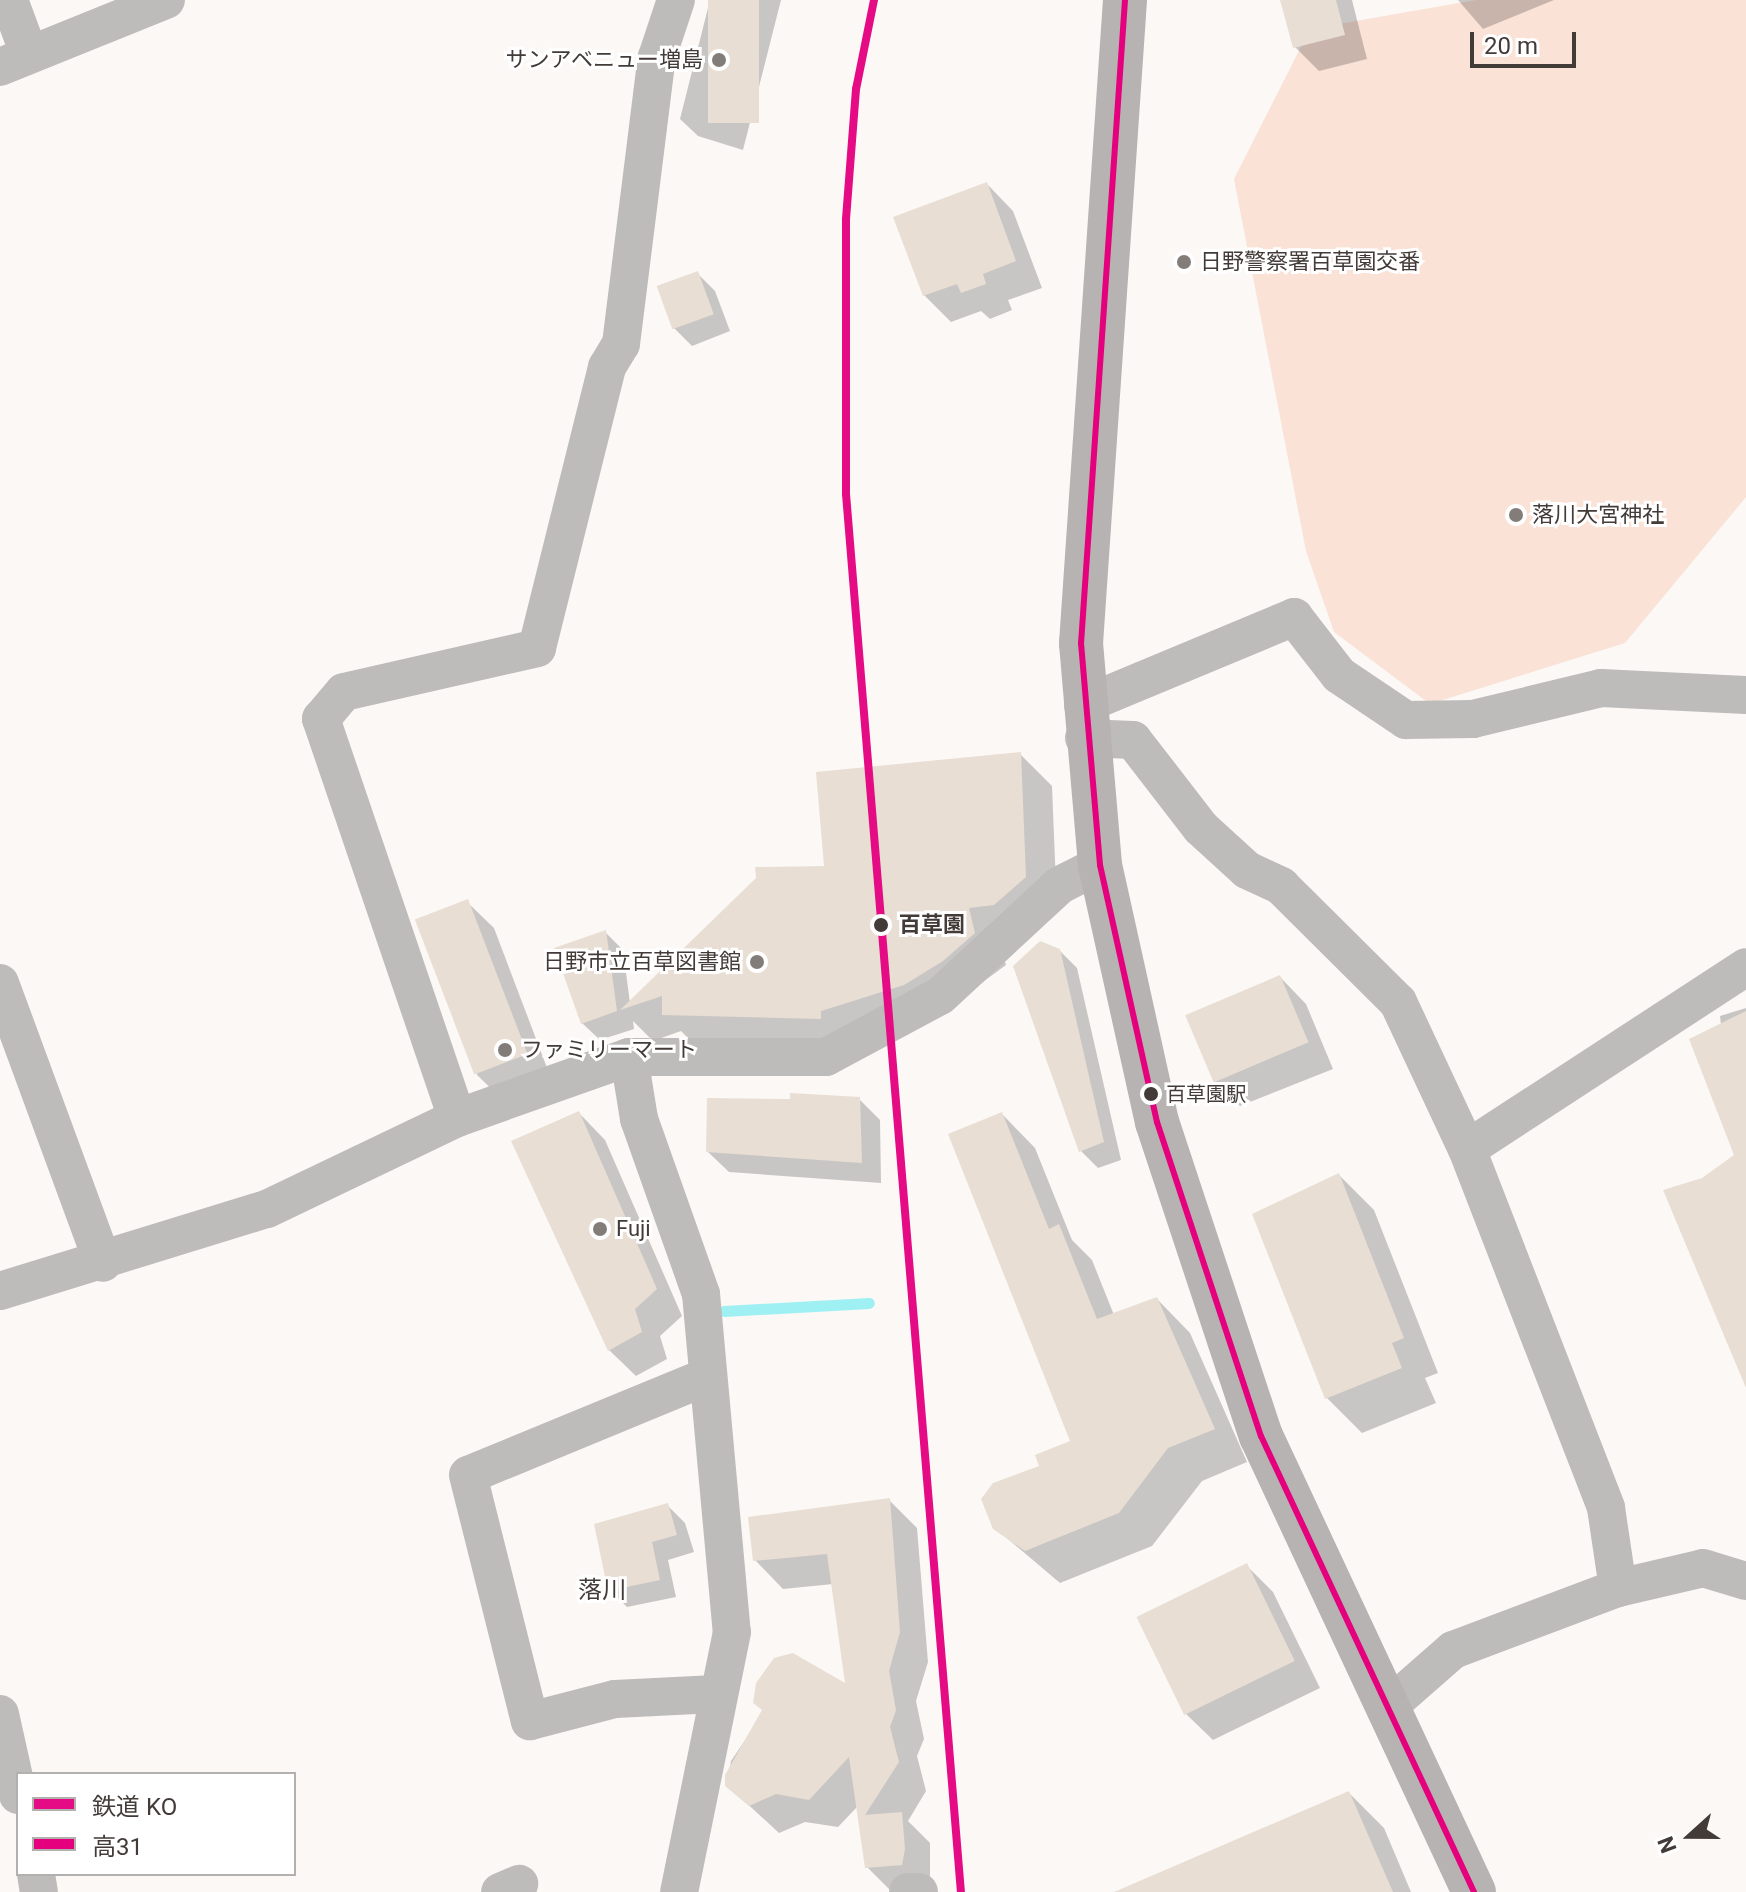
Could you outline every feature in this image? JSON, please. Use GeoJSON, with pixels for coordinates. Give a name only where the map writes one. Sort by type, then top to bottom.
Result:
{"type":"FeatureCollection","features":[{"type":"Feature","properties":{"kind":"main road"},"geometry":{"type":"LineString","coordinates":[[1125,0],[1085,554],[1084,722],[1100,865],[1127,1002],[1193,1245],[1261,1436],[1474,1892]]}},
{"type":"Feature","properties":{"kind":"street"},"geometry":{"type":"LineString","coordinates":[[9,0],[15,61],[166,0]]}},
{"type":"Feature","properties":{"kind":"street"},"geometry":{"type":"LineString","coordinates":[[457,1118],[321,719],[344,692],[537,648],[607,367],[621,344],[657,57],[676,0]]}},
{"type":"Feature","properties":{"kind":"street"},"geometry":{"type":"LineString","coordinates":[[1084,722],[1294,617],[1339,675],[1406,720],[1473,719],[1601,688],[1746,695]]}},
{"type":"Feature","properties":{"kind":"street"},"geometry":{"type":"LineString","coordinates":[[1084,722],[1133,740],[1201,828],[1247,870],[1281,886],[1398,1002],[1467,1149],[1606,1508],[1618,1588]]}},
{"type":"Feature","properties":{"kind":"street"},"geometry":{"type":"LineString","coordinates":[[0,1291],[103,1263],[267,1209],[457,1118],[629,1057],[826,1057],[940,996],[1060,885],[1100,865]]}},
{"type":"Feature","properties":{"kind":"street"},"geometry":{"type":"LineString","coordinates":[[1467,1149],[1746,967]]}},
{"type":"Feature","properties":{"kind":"street"},"geometry":{"type":"LineString","coordinates":[[0,983],[103,1263]]}},
{"type":"Feature","properties":{"kind":"street"},"geometry":{"type":"LineString","coordinates":[[629,1057],[639,1119],[701,1294],[706,1377],[732,1632],[716,1694],[679,1892]]}},
{"type":"Feature","properties":{"kind":"street"},"geometry":{"type":"LineString","coordinates":[[706,1377],[468,1475],[530,1721],[615,1699],[716,1694]]}},
{"type":"Feature","properties":{"kind":"street"},"geometry":{"type":"LineString","coordinates":[[1389,1706],[1453,1650],[1618,1588],[1703,1568],[1746,1581]]}},
{"type":"Feature","properties":{"kind":"street"},"geometry":{"type":"LineString","coordinates":[[0,1714],[16,1786]]}},
{"type":"Feature","properties":{"kind":"street"},"geometry":{"type":"LineString","coordinates":[[908,1892],[919,1892]]}},
{"type":"Feature","properties":{"kind":"shaded area"},"geometry":{"type":"Polygon","coordinates":[[[1476,0],[1746,0],[1746,497],[1625,643],[1430,704],[1334,632],[1306,551],[1234,179],[1310,29],[1476,0]]]}},
{"type":"Feature","properties":{"kind":"building","name":"サンアベニュー増島"},"geometry":{"type":"Polygon","coordinates":[[[708,0],[759,0],[759,123],[708,123],[708,0]]]}},
{"type":"Feature","properties":{"kind":"building"},"geometry":{"type":"Polygon","coordinates":[[[1280,0],[1336,0],[1345,35],[1293,48],[1280,0]]]}},
{"type":"Feature","properties":{"kind":"building"},"geometry":{"type":"Polygon","coordinates":[[[987,182],[1016,261],[983,274],[986,284],[961,293],[957,284],[923,296],[893,217],[987,182]]]}},
{"type":"Feature","properties":{"kind":"building"},"geometry":{"type":"Polygon","coordinates":[[[698,271],[714,314],[672,329],[657,286],[698,271]]]}},
{"type":"Feature","properties":{"kind":"building"},"geometry":{"type":"Polygon","coordinates":[[[1021,752],[1026,877],[994,905],[969,908],[975,933],[943,961],[904,985],[821,1011],[821,1019],[662,1015],[662,996],[620,1010],[756,878],[755,867],[824,866],[816,772],[1021,752]]]}},
{"type":"Feature","properties":{"kind":"building"},"geometry":{"type":"Polygon","coordinates":[[[468,899],[527,1054],[474,1074],[415,919],[468,899]]]}},
{"type":"Feature","properties":{"kind":"building"},"geometry":{"type":"Polygon","coordinates":[[[606,930],[617,1011],[581,1024],[554,948],[606,930]]]}},
{"type":"Feature","properties":{"kind":"building"},"geometry":{"type":"Polygon","coordinates":[[[1040,941],[1060,949],[1104,1142],[1079,1152],[1013,966],[1040,941]]]}},
{"type":"Feature","properties":{"kind":"building"},"geometry":{"type":"Polygon","coordinates":[[[1280,975],[1309,1042],[1214,1082],[1185,1015],[1280,975]]]}},
{"type":"Feature","properties":{"kind":"building"},"geometry":{"type":"Polygon","coordinates":[[[1746,1011],[1746,1388],[1663,1190],[1702,1178],[1734,1155],[1689,1039],[1746,1011]]]}},
{"type":"Feature","properties":{"kind":"building"},"geometry":{"type":"Polygon","coordinates":[[[790,1093],[860,1097],[862,1163],[706,1152],[707,1098],[790,1099],[790,1093]]]}},
{"type":"Feature","properties":{"kind":"building"},"geometry":{"type":"Polygon","coordinates":[[[579,1111],[657,1289],[635,1309],[642,1332],[608,1351],[511,1141],[579,1111]]]}},
{"type":"Feature","properties":{"kind":"building"},"geometry":{"type":"Polygon","coordinates":[[[1002,1112],[1049,1229],[1059,1224],[1097,1319],[1157,1297],[1215,1429],[1168,1448],[1119,1513],[1025,1551],[993,1529],[981,1499],[993,1483],[1039,1466],[1035,1455],[1070,1441],[948,1134],[1002,1112]]]}},
{"type":"Feature","properties":{"kind":"building"},"geometry":{"type":"Polygon","coordinates":[[[1339,1173],[1404,1338],[1392,1343],[1402,1368],[1325,1399],[1252,1214],[1339,1173]]]}},
{"type":"Feature","properties":{"kind":"building"},"geometry":{"type":"Polygon","coordinates":[[[890,1498],[900,1632],[889,1671],[896,1710],[890,1727],[899,1762],[865,1815],[902,1812],[905,1849],[902,1865],[865,1868],[849,1757],[809,1800],[776,1794],[749,1806],[725,1786],[725,1775],[762,1710],[753,1703],[756,1683],[774,1658],[793,1653],[845,1683],[827,1554],[753,1561],[748,1517],[890,1498]]]}},
{"type":"Feature","properties":{"kind":"building"},"geometry":{"type":"Polygon","coordinates":[[[668,1503],[677,1535],[652,1542],[660,1580],[608,1591],[594,1524],[668,1503]]]}},
{"type":"Feature","properties":{"kind":"building"},"geometry":{"type":"Polygon","coordinates":[[[1247,1563],[1295,1661],[1184,1715],[1136,1617],[1247,1563]]]}},
{"type":"Feature","properties":{"kind":"building"},"geometry":{"type":"Polygon","coordinates":[[[1349,1791],[1393,1892],[1114,1892],[1349,1791]]]}},
{"type":"Feature","properties":{"kind":"waterway"},"geometry":{"type":"LineString","coordinates":[[724,1311],[869,1303]]}},
{"type":"Feature","properties":{"kind":"rail line","name":"KO"},"geometry":{"type":"LineString","coordinates":[[874,0],[856,89],[846,220],[846,494],[961,1892]]}},
{"type":"Feature","properties":{"kind":"transit line","name":"高31"},"geometry":{"type":"LineString","coordinates":[[1125,0],[1081,643],[1100,865],[1157,1122],[1261,1436],[1474,1892]]}},
{"type":"Feature","properties":{"kind":"place","name":"サンアベニュー増島"},"geometry":{"type":"Point","coordinates":[719,60]}},
{"type":"Feature","properties":{"kind":"place","name":"日野警察署百草園交番"},"geometry":{"type":"Point","coordinates":[1184,262]}},
{"type":"Feature","properties":{"kind":"place","name":"落川大宮神社"},"geometry":{"type":"Point","coordinates":[1516,515]}},
{"type":"Feature","properties":{"kind":"place","name":"百草園"},"geometry":{"type":"Point","coordinates":[881,925]}},
{"type":"Feature","properties":{"kind":"place","name":"日野市立百草図書館"},"geometry":{"type":"Point","coordinates":[757,962]}},
{"type":"Feature","properties":{"kind":"place","name":"ファミリーマート"},"geometry":{"type":"Point","coordinates":[505,1050]}},
{"type":"Feature","properties":{"kind":"place","name":"百草園駅"},"geometry":{"type":"Point","coordinates":[1151,1094]}},
{"type":"Feature","properties":{"kind":"place","name":"Fuji"},"geometry":{"type":"Point","coordinates":[600,1229]}},
{"type":"Feature","properties":{"kind":"district","name":"落川"},"geometry":{"type":"Point","coordinates":[602,1591]}}]}
